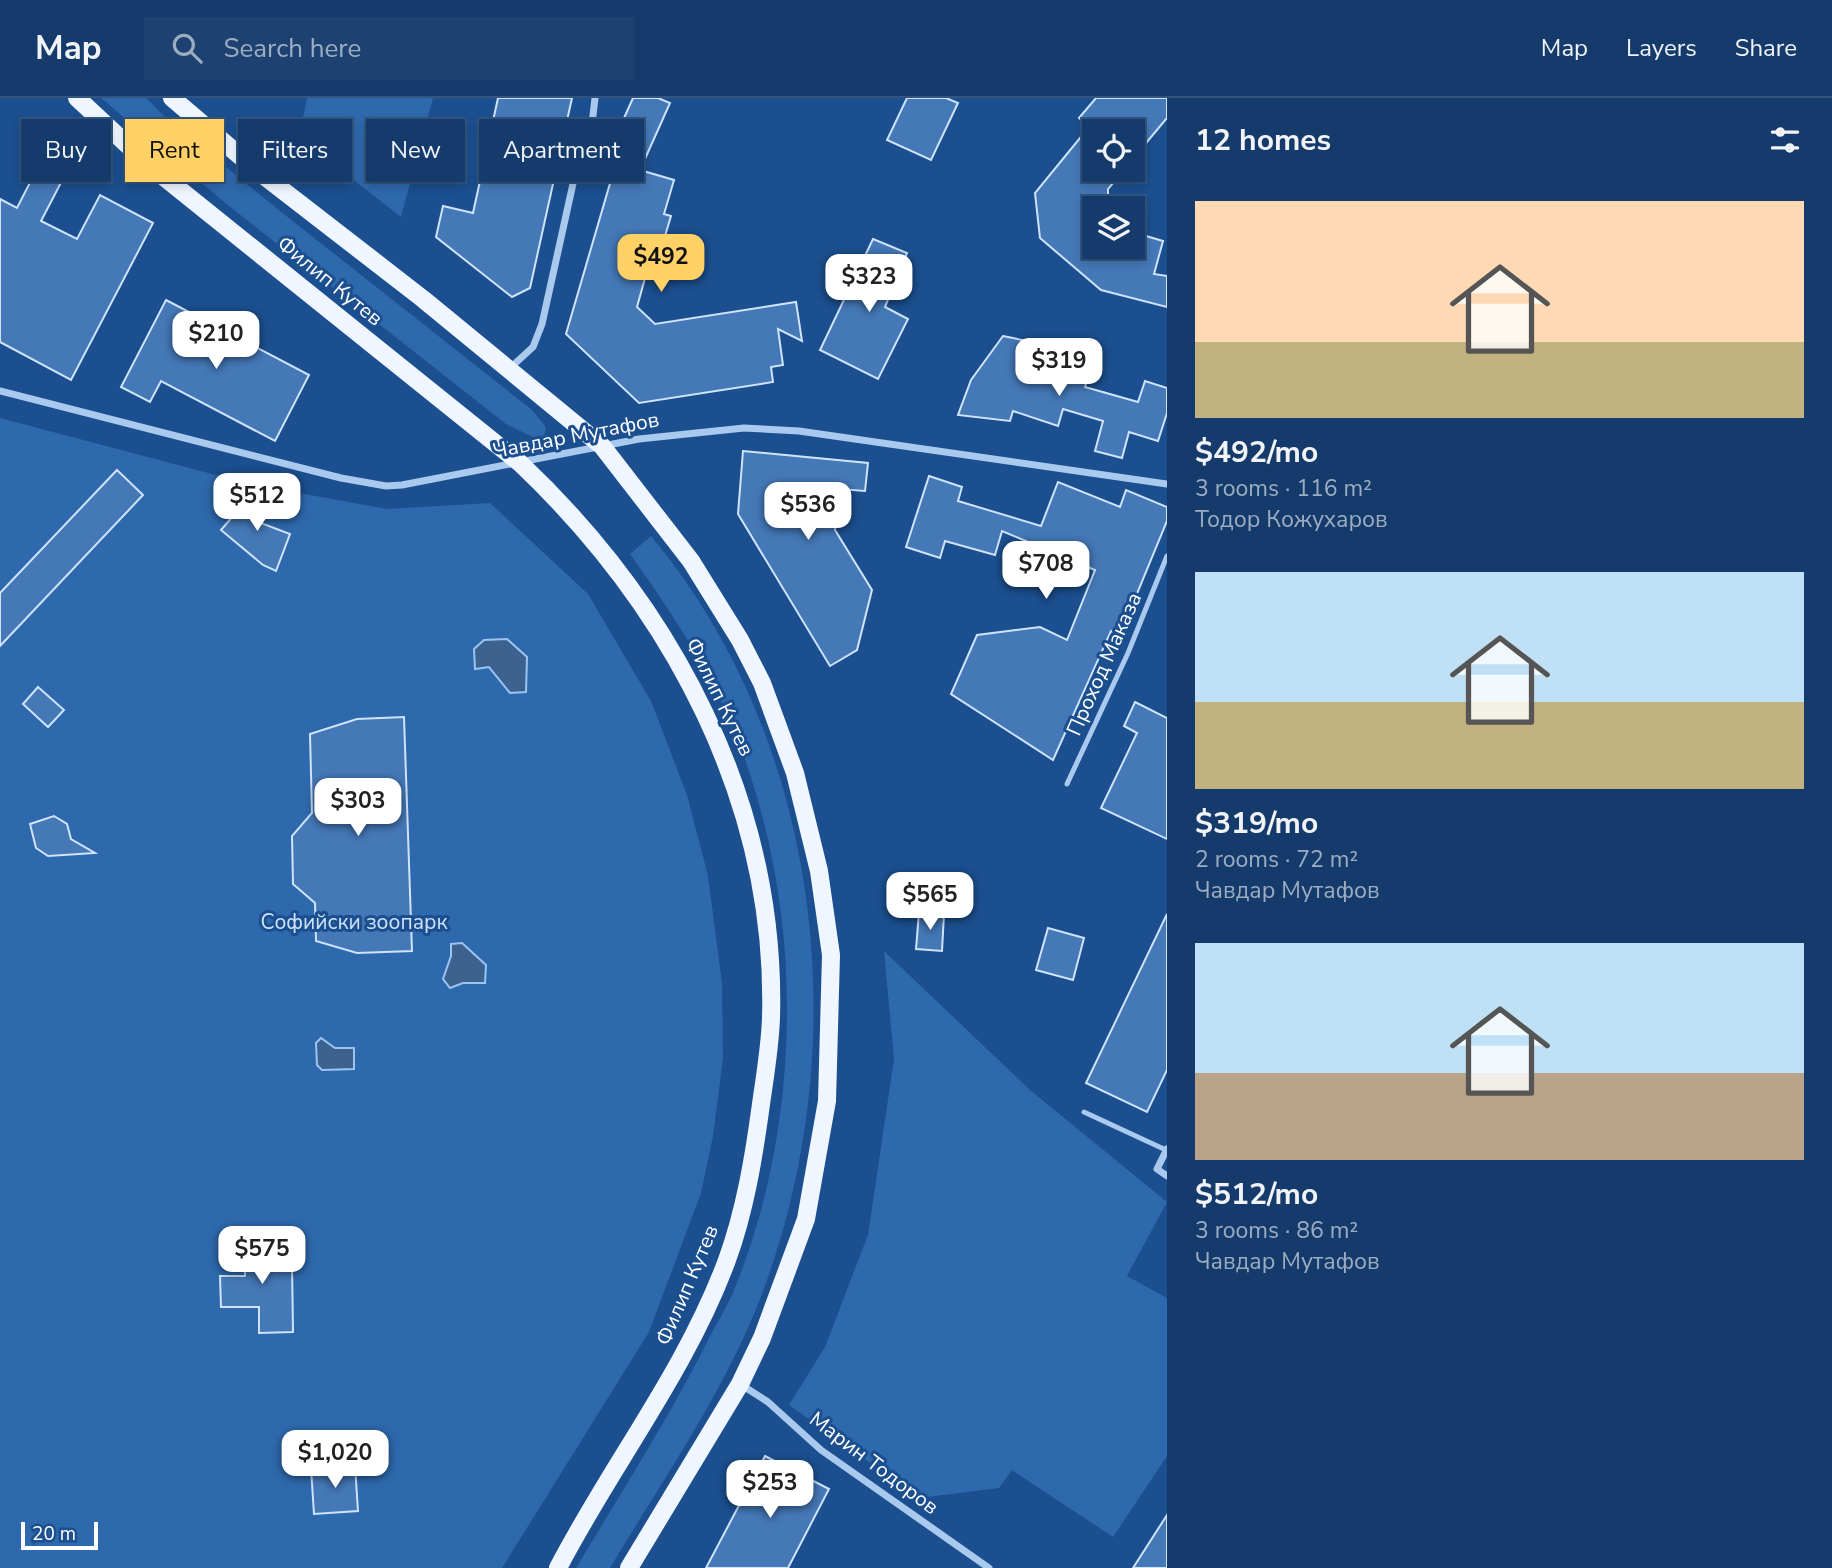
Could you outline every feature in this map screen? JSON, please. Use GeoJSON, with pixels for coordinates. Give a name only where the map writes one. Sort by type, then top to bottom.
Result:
{"type":"FeatureCollection","features":[{"type":"Feature","properties":{"kind":"main road","name":"Филип Кутев"},"geometry":{"type":"LineString","coordinates":[[77,98],[179,190],[520,463],[586,528],[659,626],[702,702],[730,769],[758,878],[771,977],[771,1022],[755,1152],[727,1259],[670,1378],[558,1568]]}},
{"type":"Feature","properties":{"kind":"main road","name":"Филип Кутев"},"geometry":{"type":"LineString","coordinates":[[172,98],[254,168],[603,446],[691,561],[740,640],[762,683],[795,773],[825,910],[831,955],[831,1051],[821,1140],[806,1219],[792,1260],[740,1384],[629,1568]]}},
{"type":"Feature","properties":{"kind":"street"},"geometry":{"type":"LineString","coordinates":[[509,369],[533,347],[542,324],[578,161],[590,141],[594,98]]}},
{"type":"Feature","properties":{"kind":"street","name":"Чавдар Мутафов"},"geometry":{"type":"LineString","coordinates":[[0,391],[341,478],[386,486],[603,446],[715,430],[799,431],[1167,484]]}},
{"type":"Feature","properties":{"kind":"street"},"geometry":{"type":"LineString","coordinates":[[1167,1150],[1157,1169],[1167,1176]]}},
{"type":"Feature","properties":{"kind":"street","name":"Марин Тодоров"},"geometry":{"type":"LineString","coordinates":[[740,1384],[768,1402],[821,1451],[979,1565],[989,1568]]}},
{"type":"Feature","properties":{"kind":"lane","name":"Проход Маказа"},"geometry":{"type":"LineString","coordinates":[[1067,785],[1129,653],[1167,556]]}},
{"type":"Feature","properties":{"kind":"lane"},"geometry":{"type":"LineString","coordinates":[[1084,1112],[1167,1150]]}},
{"type":"Feature","properties":{"kind":"green space"},"geometry":{"type":"Polygon","coordinates":[[[101,98],[146,98],[167,119],[126,119],[101,98]]]}},
{"type":"Feature","properties":{"kind":"green space"},"geometry":{"type":"Polygon","coordinates":[[[307,98],[433,98],[427,119],[366,119],[366,182],[410,182],[401,217],[352,179],[352,119],[303,119],[307,98]]]}},
{"type":"Feature","properties":{"kind":"green space"},"geometry":{"type":"Polygon","coordinates":[[[224,165],[238,177],[238,182],[244,182],[532,410],[546,427],[544,437],[537,439],[506,424],[201,182],[224,182],[224,165]]]}},
{"type":"Feature","properties":{"kind":"green space","name":"Софийски зоопарк"},"geometry":{"type":"Polygon","coordinates":[[[0,418],[250,484],[387,509],[490,503],[588,594],[651,701],[687,795],[708,876],[722,983],[723,1058],[713,1136],[701,1193],[649,1332],[502,1568],[0,1568],[0,418]]]}},
{"type":"Feature","properties":{"kind":"green space"},"geometry":{"type":"Polygon","coordinates":[[[651,536],[710,619],[755,708],[787,804],[807,902],[814,1003],[808,1104],[790,1203],[760,1299],[728,1369],[691,1436],[610,1568],[576,1568],[663,1423],[732,1296],[758,1222],[774,1151],[784,1078],[787,1004],[783,931],[772,858],[754,787],[719,697],[684,634],[630,554],[651,536]]]}},
{"type":"Feature","properties":{"kind":"green space"},"geometry":{"type":"Polygon","coordinates":[[[884,951],[1030,1090],[1167,1202],[1127,1276],[1167,1298],[1167,1456],[1113,1537],[1012,1470],[999,1488],[919,1498],[789,1405],[825,1347],[868,1235],[894,1059],[884,951]]]}},
{"type":"Feature","properties":{"kind":"shaded area"},"geometry":{"type":"Polygon","coordinates":[[[507,639],[527,657],[526,692],[510,693],[489,667],[475,669],[474,649],[484,640],[507,639]]]}},
{"type":"Feature","properties":{"kind":"shaded area"},"geometry":{"type":"Polygon","coordinates":[[[462,943],[486,965],[485,983],[463,983],[450,988],[443,979],[451,956],[451,944],[462,943]]]}},
{"type":"Feature","properties":{"kind":"shaded area"},"geometry":{"type":"Polygon","coordinates":[[[321,1038],[335,1048],[354,1048],[354,1069],[322,1070],[317,1065],[316,1043],[321,1038]]]}},
{"type":"Feature","properties":{"kind":"building"},"geometry":{"type":"Polygon","coordinates":[[[498,98],[572,98],[567,119],[493,119],[498,98]]]}},
{"type":"Feature","properties":{"kind":"building"},"geometry":{"type":"Polygon","coordinates":[[[633,98],[658,98],[670,103],[644,161],[644,119],[624,119],[633,98]]]}},
{"type":"Feature","properties":{"kind":"building"},"geometry":{"type":"Polygon","coordinates":[[[907,98],[946,98],[958,103],[931,160],[887,140],[907,98]]]}},
{"type":"Feature","properties":{"kind":"building"},"geometry":{"type":"Polygon","coordinates":[[[1096,98],[1167,98],[1167,118],[1145,144],[1145,119],[1082,121],[1079,118],[1096,98]]]}},
{"type":"Feature","properties":{"kind":"building"},"geometry":{"type":"Polygon","coordinates":[[[1082,136],[1082,182],[1114,182],[1108,189],[1108,196],[1082,196],[1082,259],[1145,259],[1145,235],[1163,241],[1154,274],[1167,276],[1167,307],[1101,290],[1040,238],[1035,193],[1082,136]]]}},
{"type":"Feature","properties":{"kind":"building"},"geometry":{"type":"Polygon","coordinates":[[[644,171],[674,180],[664,214],[671,216],[654,273],[647,271],[637,307],[655,324],[796,302],[802,341],[778,329],[783,365],[771,367],[773,382],[639,403],[566,334],[610,182],[644,182],[644,171]]]}},
{"type":"Feature","properties":{"kind":"building"},"geometry":{"type":"Polygon","coordinates":[[[30,182],[61,182],[41,221],[77,239],[100,195],[153,223],[71,380],[0,342],[0,199],[17,208],[30,182]]]}},
{"type":"Feature","properties":{"kind":"building"},"geometry":{"type":"Polygon","coordinates":[[[480,182],[553,182],[530,288],[512,297],[436,237],[443,206],[473,213],[480,182]]]}},
{"type":"Feature","properties":{"kind":"building"},"geometry":{"type":"Polygon","coordinates":[[[873,239],[907,253],[885,307],[908,319],[878,379],[820,350],[873,239]]]}},
{"type":"Feature","properties":{"kind":"building"},"geometry":{"type":"Polygon","coordinates":[[[166,300],[309,375],[275,441],[161,381],[150,402],[121,387],[166,300]]]}},
{"type":"Feature","properties":{"kind":"building"},"geometry":{"type":"Polygon","coordinates":[[[1003,336],[1037,343],[1030,362],[1087,381],[1085,387],[1138,402],[1145,381],[1167,388],[1167,413],[1158,441],[1129,432],[1122,458],[1095,451],[1103,421],[1063,409],[1058,426],[1013,411],[1010,421],[958,415],[971,380],[1003,336]]]}},
{"type":"Feature","properties":{"kind":"building"},"geometry":{"type":"Polygon","coordinates":[[[743,451],[868,463],[865,491],[840,489],[835,530],[872,590],[857,650],[830,666],[738,514],[743,451]]]}},
{"type":"Feature","properties":{"kind":"building"},"geometry":{"type":"Polygon","coordinates":[[[117,470],[143,495],[0,646],[0,593],[117,470]]]}},
{"type":"Feature","properties":{"kind":"building"},"geometry":{"type":"Polygon","coordinates":[[[929,476],[962,487],[958,501],[1041,526],[1058,482],[1120,507],[1126,490],[1167,507],[1167,521],[1120,635],[1111,631],[1053,760],[951,694],[977,635],[1040,627],[1067,640],[1095,570],[1002,531],[995,555],[945,541],[940,558],[906,547],[929,476]]]}},
{"type":"Feature","properties":{"kind":"building"},"geometry":{"type":"Polygon","coordinates":[[[254,492],[273,508],[261,523],[290,534],[276,571],[263,565],[221,530],[254,492]]]}},
{"type":"Feature","properties":{"kind":"building"},"geometry":{"type":"Polygon","coordinates":[[[38,687],[64,710],[48,727],[23,704],[38,687]]]}},
{"type":"Feature","properties":{"kind":"building"},"geometry":{"type":"Polygon","coordinates":[[[1135,702],[1167,718],[1167,839],[1101,808],[1137,733],[1124,726],[1135,702]]]}},
{"type":"Feature","properties":{"kind":"building"},"geometry":{"type":"Polygon","coordinates":[[[404,717],[412,951],[357,953],[316,941],[315,903],[293,884],[292,836],[312,813],[310,734],[357,719],[404,717]]]}},
{"type":"Feature","properties":{"kind":"building"},"geometry":{"type":"Polygon","coordinates":[[[54,816],[67,824],[71,839],[95,853],[48,856],[36,848],[30,824],[54,816]]]}},
{"type":"Feature","properties":{"kind":"building"},"geometry":{"type":"Polygon","coordinates":[[[919,912],[944,914],[942,951],[916,949],[919,912]]]}},
{"type":"Feature","properties":{"kind":"building"},"geometry":{"type":"Polygon","coordinates":[[[1167,914],[1167,1070],[1147,1112],[1086,1083],[1167,914]]]}},
{"type":"Feature","properties":{"kind":"building"},"geometry":{"type":"Polygon","coordinates":[[[1048,928],[1084,938],[1073,980],[1036,970],[1048,928]]]}},
{"type":"Feature","properties":{"kind":"building"},"geometry":{"type":"Polygon","coordinates":[[[244,1235],[274,1235],[274,1263],[292,1263],[293,1332],[259,1333],[259,1307],[221,1307],[220,1276],[245,1276],[244,1235]]]}},
{"type":"Feature","properties":{"kind":"building"},"geometry":{"type":"Polygon","coordinates":[[[765,1456],[829,1489],[788,1568],[706,1568],[765,1456]]]}},
{"type":"Feature","properties":{"kind":"building"},"geometry":{"type":"Polygon","coordinates":[[[355,1465],[358,1511],[314,1514],[311,1468],[355,1465]]]}},
{"type":"Feature","properties":{"kind":"building"},"geometry":{"type":"Polygon","coordinates":[[[1167,1515],[1167,1568],[1133,1568],[1167,1515]]]}}]}
